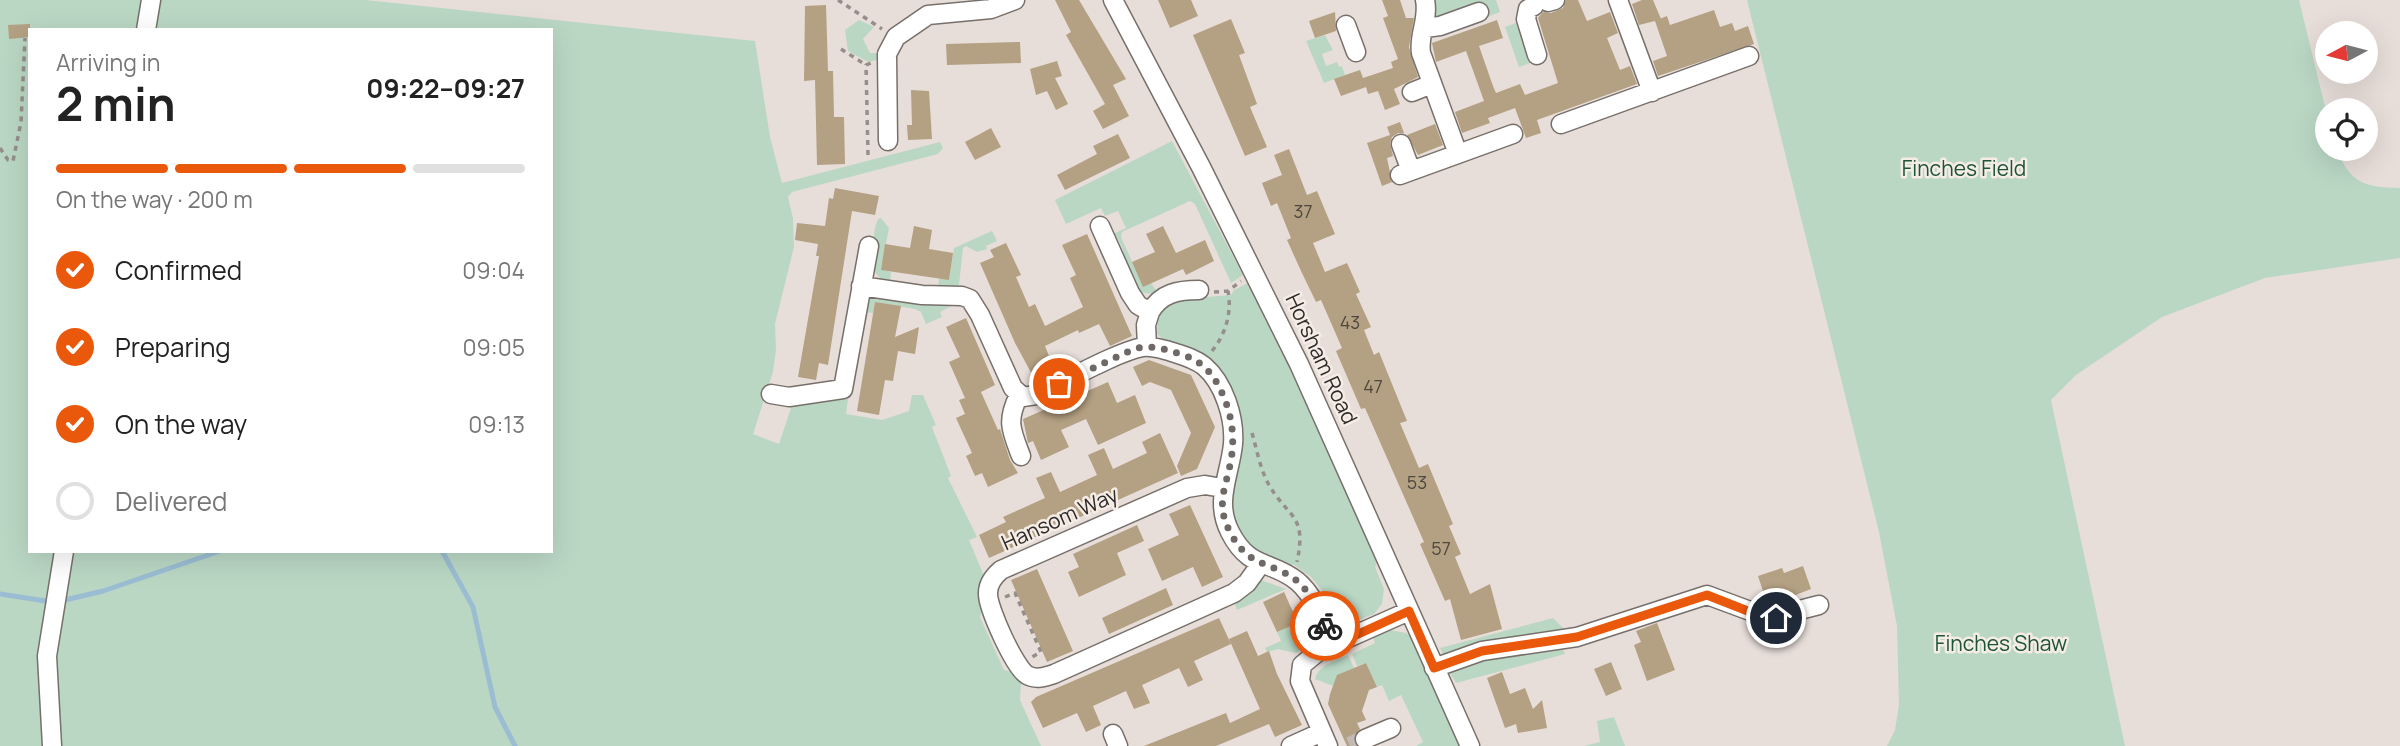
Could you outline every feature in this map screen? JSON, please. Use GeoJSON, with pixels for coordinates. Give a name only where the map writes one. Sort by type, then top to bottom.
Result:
{"type":"FeatureCollection","features":[{"type":"Feature","properties":{"kind":"street"},"geometry":{"type":"LineString","coordinates":[[146,28],[151,0]]}},
{"type":"Feature","properties":{"kind":"street"},"geometry":{"type":"LineString","coordinates":[[888,141],[887,54],[896,37],[928,15],[992,9],[1015,0]]}},
{"type":"Feature","properties":{"kind":"street","name":"Horsham Road"},"geometry":{"type":"LineString","coordinates":[[1113,0],[1255,274],[1470,746]]}},
{"type":"Feature","properties":{"kind":"street"},"geometry":{"type":"LineString","coordinates":[[1425,0],[1425,28],[1420,47],[1458,154]]}},
{"type":"Feature","properties":{"kind":"street"},"geometry":{"type":"LineString","coordinates":[[1618,0],[1652,92]]}},
{"type":"Feature","properties":{"kind":"street"},"geometry":{"type":"LineString","coordinates":[[1537,55],[1527,19],[1528,9],[1546,3]]}},
{"type":"Feature","properties":{"kind":"street"},"geometry":{"type":"LineString","coordinates":[[1425,28],[1440,26],[1479,12]]}},
{"type":"Feature","properties":{"kind":"street"},"geometry":{"type":"LineString","coordinates":[[1346,25],[1356,51]]}},
{"type":"Feature","properties":{"kind":"street"},"geometry":{"type":"LineString","coordinates":[[1561,124],[1749,56]]}},
{"type":"Feature","properties":{"kind":"street"},"geometry":{"type":"LineString","coordinates":[[1412,92],[1432,83]]}},
{"type":"Feature","properties":{"kind":"street"},"geometry":{"type":"LineString","coordinates":[[1401,144],[1405,173],[1513,134]]}},
{"type":"Feature","properties":{"kind":"street"},"geometry":{"type":"LineString","coordinates":[[1100,226],[1130,293],[1138,305],[1150,313]]}},
{"type":"Feature","properties":{"kind":"street"},"geometry":{"type":"LineString","coordinates":[[771,394],[789,397],[843,389],[869,246]]}},
{"type":"Feature","properties":{"kind":"street"},"geometry":{"type":"LineString","coordinates":[[861,286],[970,299],[1019,395],[1027,397],[1147,346],[1184,355],[1199,362],[1218,384],[1232,425],[1231,461],[1223,488],[1223,509],[1228,530],[1242,550],[1260,565],[1290,577],[1310,596],[1334,645]]}},
{"type":"Feature","properties":{"kind":"street"},"geometry":{"type":"LineString","coordinates":[[1147,346],[1146,325],[1159,300],[1169,294],[1199,290]]}},
{"type":"Feature","properties":{"kind":"street"},"geometry":{"type":"LineString","coordinates":[[1019,395],[1011,411],[1010,421],[1021,456]]}},
{"type":"Feature","properties":{"kind":"street","name":"Hansom Way"},"geometry":{"type":"LineString","coordinates":[[989,604],[990,583],[1001,570],[1187,488],[1205,485],[1223,488]]}},
{"type":"Feature","properties":{"kind":"street"},"geometry":{"type":"LineString","coordinates":[[52,746],[47,656],[64,553]]}},
{"type":"Feature","properties":{"kind":"street"},"geometry":{"type":"LineString","coordinates":[[989,604],[1017,664],[1033,678],[1054,674],[1234,593],[1247,583],[1260,565]]}},
{"type":"Feature","properties":{"kind":"street"},"geometry":{"type":"LineString","coordinates":[[1434,668],[1482,651],[1577,637],[1703,596],[1718,597],[1769,618],[1819,605]]}},
{"type":"Feature","properties":{"kind":"street"},"geometry":{"type":"LineString","coordinates":[[1291,746],[1325,739],[1301,687],[1300,671],[1309,657],[1409,611]]}},
{"type":"Feature","properties":{"kind":"street"},"geometry":{"type":"LineString","coordinates":[[1365,739],[1391,728]]}},
{"type":"Feature","properties":{"kind":"path"},"geometry":{"type":"LineString","coordinates":[[838,0],[896,37]]}},
{"type":"Feature","properties":{"kind":"path"},"geometry":{"type":"LineString","coordinates":[[0,148],[8,160],[13,161],[19,138],[23,100],[25,38]]}},
{"type":"Feature","properties":{"kind":"path"},"geometry":{"type":"LineString","coordinates":[[841,49],[866,65]]}},
{"type":"Feature","properties":{"kind":"path"},"geometry":{"type":"LineString","coordinates":[[1199,290],[1228,291],[1255,274]]}},
{"type":"Feature","properties":{"kind":"path"},"geometry":{"type":"LineString","coordinates":[[1199,362],[1223,336],[1229,306],[1228,291]]}},
{"type":"Feature","properties":{"kind":"path"},"geometry":{"type":"LineString","coordinates":[[1251,429],[1269,485],[1289,508],[1300,527],[1299,550],[1290,577]]}},
{"type":"Feature","properties":{"kind":"path"},"geometry":{"type":"LineString","coordinates":[[989,604],[1014,593],[1020,604],[1041,652],[1017,664]]}},
{"type":"Feature","properties":{"kind":"green space"},"geometry":{"type":"Polygon","coordinates":[[[0,0],[366,0],[755,41],[770,137],[782,183],[940,142],[943,148],[938,154],[792,192],[788,197],[793,218],[794,247],[775,324],[773,372],[753,434],[779,444],[793,402],[831,396],[848,399],[846,414],[882,420],[909,411],[912,395],[923,395],[936,425],[932,427],[951,476],[948,478],[977,537],[969,540],[984,576],[980,617],[1004,670],[1012,672],[1021,682],[1020,700],[1041,746],[0,746],[0,0]]]}},
{"type":"Feature","properties":{"kind":"green space"},"geometry":{"type":"Polygon","coordinates":[[[1432,0],[1496,0],[1500,12],[1485,18],[1481,6],[1436,20],[1433,16],[1432,0]]]}},
{"type":"Feature","properties":{"kind":"green space","name":"Finches Field"},"geometry":{"type":"Polygon","coordinates":[[[1747,0],[2299,0],[2315,66],[2315,84],[2319,84],[2323,98],[2315,98],[2315,161],[2342,161],[2347,170],[2360,181],[2400,188],[2400,258],[2265,278],[2162,317],[2076,375],[2051,400],[2125,746],[1887,746],[1895,730],[1899,705],[1897,626],[1879,532],[1747,0]]]}},
{"type":"Feature","properties":{"kind":"green space"},"geometry":{"type":"Polygon","coordinates":[[[859,20],[874,27],[863,39],[870,53],[881,53],[881,59],[868,62],[848,51],[845,30],[859,20]]]}},
{"type":"Feature","properties":{"kind":"green space"},"geometry":{"type":"Polygon","coordinates":[[[1518,22],[1530,63],[1519,67],[1505,27],[1518,22]]]}},
{"type":"Feature","properties":{"kind":"green space"},"geometry":{"type":"Polygon","coordinates":[[[1325,35],[1333,50],[1322,54],[1326,66],[1337,62],[1339,67],[1342,66],[1345,75],[1324,83],[1306,41],[1325,35]]]}},
{"type":"Feature","properties":{"kind":"green space"},"geometry":{"type":"Polygon","coordinates":[[[1172,141],[1243,275],[1231,283],[1195,204],[1190,201],[1122,232],[1121,237],[1143,286],[1151,283],[1157,292],[1146,293],[1138,289],[1133,282],[1119,240],[1113,234],[1126,228],[1118,211],[1105,216],[1101,208],[1066,224],[1055,200],[1172,141]]]}},
{"type":"Feature","properties":{"kind":"green space"},"geometry":{"type":"Polygon","coordinates":[[[881,218],[889,228],[881,269],[891,272],[890,282],[881,279],[873,270],[875,231],[878,219],[881,218]]]}},
{"type":"Feature","properties":{"kind":"green space"},"geometry":{"type":"Polygon","coordinates":[[[992,231],[997,241],[986,246],[987,249],[977,252],[966,246],[963,248],[959,285],[938,289],[939,278],[949,279],[954,248],[992,231]]]}},
{"type":"Feature","properties":{"kind":"green space"},"geometry":{"type":"Polygon","coordinates":[[[1250,282],[1378,560],[1375,567],[1384,589],[1382,604],[1374,614],[1346,625],[1337,621],[1321,589],[1311,577],[1293,564],[1289,569],[1260,556],[1240,536],[1229,510],[1231,398],[1157,334],[1158,315],[1171,300],[1231,295],[1234,290],[1250,282]]]}},
{"type":"Feature","properties":{"kind":"green space"},"geometry":{"type":"Polygon","coordinates":[[[875,295],[921,306],[925,303],[951,306],[940,312],[942,317],[926,324],[921,312],[915,309],[875,302],[873,313],[865,312],[867,302],[875,295]]]}},
{"type":"Feature","properties":{"kind":"green space"},"geometry":{"type":"Polygon","coordinates":[[[1261,580],[1286,589],[1237,610],[1234,601],[1261,580]]]}},
{"type":"Feature","properties":{"kind":"green space"},"geometry":{"type":"Polygon","coordinates":[[[1301,606],[1313,632],[1312,640],[1296,653],[1278,649],[1267,652],[1265,648],[1281,641],[1277,632],[1297,623],[1291,611],[1301,606]]]}},
{"type":"Feature","properties":{"kind":"green space"},"geometry":{"type":"Polygon","coordinates":[[[1553,618],[1563,628],[1561,634],[1444,656],[1440,648],[1553,618]]]}},
{"type":"Feature","properties":{"kind":"green space"},"geometry":{"type":"Polygon","coordinates":[[[1390,630],[1406,633],[1412,638],[1462,746],[1416,746],[1423,742],[1401,695],[1389,701],[1382,685],[1377,687],[1366,663],[1357,666],[1352,654],[1375,643],[1373,637],[1390,630]]]}},
{"type":"Feature","properties":{"kind":"green space"},"geometry":{"type":"Polygon","coordinates":[[[1561,645],[1565,654],[1456,683],[1450,673],[1453,665],[1561,645]]]}},
{"type":"Feature","properties":{"kind":"green space"},"geometry":{"type":"Polygon","coordinates":[[[1348,655],[1354,668],[1339,675],[1333,686],[1315,679],[1324,667],[1348,655]]]}},
{"type":"Feature","properties":{"kind":"green space"},"geometry":{"type":"Polygon","coordinates":[[[1614,717],[1625,746],[1584,746],[1600,742],[1597,721],[1614,717]]]}},
{"type":"Feature","properties":{"kind":"building"},"geometry":{"type":"Polygon","coordinates":[[[1055,0],[1079,0],[1126,79],[1113,85],[1129,116],[1103,129],[1093,111],[1105,104],[1066,35],[1071,32],[1055,0]]]}},
{"type":"Feature","properties":{"kind":"building"},"geometry":{"type":"Polygon","coordinates":[[[1158,0],[1191,0],[1198,16],[1170,28],[1158,0]]]}},
{"type":"Feature","properties":{"kind":"building"},"geometry":{"type":"Polygon","coordinates":[[[1382,0],[1400,0],[1406,18],[1414,18],[1409,47],[1418,77],[1394,89],[1400,104],[1385,110],[1378,91],[1368,94],[1366,87],[1341,96],[1334,79],[1360,70],[1363,78],[1393,68],[1391,62],[1398,59],[1383,18],[1388,16],[1382,0]]]}},
{"type":"Feature","properties":{"kind":"building"},"geometry":{"type":"Polygon","coordinates":[[[1566,0],[1578,0],[1587,21],[1610,12],[1618,33],[1607,38],[1620,70],[1630,66],[1637,84],[1537,120],[1541,133],[1526,138],[1515,108],[1488,118],[1490,123],[1462,133],[1455,112],[1484,101],[1466,51],[1436,62],[1432,43],[1497,20],[1503,38],[1479,46],[1493,86],[1496,93],[1520,84],[1525,95],[1558,83],[1538,18],[1543,12],[1551,13],[1563,8],[1566,0]]]}},
{"type":"Feature","properties":{"kind":"building"},"geometry":{"type":"Polygon","coordinates":[[[1653,0],[1661,18],[1667,16],[1670,25],[1714,10],[1720,27],[1732,23],[1735,31],[1748,26],[1754,44],[1658,76],[1653,61],[1667,56],[1655,21],[1639,25],[1632,4],[1653,0]]]}},
{"type":"Feature","properties":{"kind":"building"},"geometry":{"type":"Polygon","coordinates":[[[826,5],[828,71],[833,71],[834,117],[844,117],[845,164],[817,165],[815,80],[804,81],[805,6],[826,5]]]}},
{"type":"Feature","properties":{"kind":"building"},"geometry":{"type":"Polygon","coordinates":[[[1335,12],[1336,31],[1315,38],[1309,21],[1335,12]]]}},
{"type":"Feature","properties":{"kind":"building"},"geometry":{"type":"Polygon","coordinates":[[[1231,19],[1245,53],[1239,55],[1257,104],[1250,107],[1267,147],[1245,156],[1193,35],[1231,19]]]}},
{"type":"Feature","properties":{"kind":"building"},"geometry":{"type":"Polygon","coordinates":[[[30,24],[28,37],[9,39],[8,25],[30,24]]]}},
{"type":"Feature","properties":{"kind":"building"},"geometry":{"type":"Polygon","coordinates":[[[1020,42],[1021,63],[947,65],[946,44],[1020,42]]]}},
{"type":"Feature","properties":{"kind":"building"},"geometry":{"type":"Polygon","coordinates":[[[1057,61],[1062,76],[1055,78],[1068,104],[1056,110],[1047,91],[1036,95],[1030,69],[1057,61]]]}},
{"type":"Feature","properties":{"kind":"building"},"geometry":{"type":"Polygon","coordinates":[[[911,90],[929,91],[932,139],[908,140],[907,125],[912,125],[911,90]]]}},
{"type":"Feature","properties":{"kind":"building"},"geometry":{"type":"Polygon","coordinates":[[[1400,122],[1404,133],[1392,137],[1390,143],[1393,156],[1387,158],[1392,182],[1382,186],[1367,143],[1390,135],[1387,127],[1400,122]]]}},
{"type":"Feature","properties":{"kind":"building"},"geometry":{"type":"Polygon","coordinates":[[[1435,124],[1443,145],[1418,155],[1407,135],[1435,124]]]}},
{"type":"Feature","properties":{"kind":"building"},"geometry":{"type":"Polygon","coordinates":[[[991,128],[1001,147],[975,160],[965,142],[991,128]]]}},
{"type":"Feature","properties":{"kind":"building"},"geometry":{"type":"Polygon","coordinates":[[[1118,134],[1130,158],[1065,190],[1057,175],[1097,154],[1093,146],[1118,134]]]}},
{"type":"Feature","properties":{"kind":"building"},"geometry":{"type":"Polygon","coordinates":[[[1289,149],[1307,195],[1317,191],[1335,234],[1313,243],[1325,272],[1347,263],[1360,292],[1356,294],[1371,327],[1364,330],[1374,355],[1379,352],[1407,421],[1400,423],[1419,468],[1428,464],[1453,524],[1449,526],[1461,554],[1455,557],[1470,594],[1490,584],[1502,629],[1461,640],[1450,599],[1445,601],[1420,544],[1424,542],[1365,408],[1361,409],[1336,351],[1342,348],[1321,300],[1316,302],[1287,240],[1291,238],[1277,203],[1271,206],[1262,183],[1282,175],[1274,155],[1289,149]]]}},
{"type":"Feature","properties":{"kind":"building"},"geometry":{"type":"Polygon","coordinates":[[[835,188],[879,196],[875,215],[852,211],[828,365],[819,363],[816,380],[798,377],[819,256],[816,256],[818,244],[795,240],[797,223],[825,226],[829,198],[833,199],[835,188]]]}},
{"type":"Feature","properties":{"kind":"building"},"geometry":{"type":"Polygon","coordinates":[[[914,226],[932,230],[929,249],[953,253],[949,280],[881,270],[885,244],[910,248],[914,226]]]}},
{"type":"Feature","properties":{"kind":"building"},"geometry":{"type":"Polygon","coordinates":[[[1163,226],[1176,253],[1205,240],[1214,261],[1186,275],[1183,269],[1143,287],[1132,262],[1155,252],[1146,234],[1163,226]]]}},
{"type":"Feature","properties":{"kind":"building"},"geometry":{"type":"Polygon","coordinates":[[[1087,234],[1132,336],[1110,346],[1099,324],[1079,333],[1078,330],[1045,346],[1055,371],[1035,380],[1015,343],[980,263],[994,257],[990,250],[1006,243],[1021,275],[1016,277],[1029,307],[1035,304],[1045,326],[1083,307],[1070,278],[1076,275],[1062,245],[1087,234]]]}},
{"type":"Feature","properties":{"kind":"building"},"geometry":{"type":"Polygon","coordinates":[[[875,302],[901,306],[895,337],[919,327],[915,354],[898,351],[893,381],[885,380],[879,415],[857,411],[875,302]]]}},
{"type":"Feature","properties":{"kind":"building"},"geometry":{"type":"Polygon","coordinates":[[[966,318],[995,385],[981,392],[1018,473],[988,487],[982,473],[975,476],[966,456],[972,453],[956,418],[965,414],[959,400],[965,398],[949,362],[960,357],[946,327],[966,318]]]}},
{"type":"Feature","properties":{"kind":"building"},"geometry":{"type":"Polygon","coordinates":[[[1149,360],[1191,375],[1215,427],[1197,469],[1181,476],[1177,466],[1191,433],[1171,390],[1150,382],[1142,386],[1133,367],[1149,360]]]}},
{"type":"Feature","properties":{"kind":"building"},"geometry":{"type":"Polygon","coordinates":[[[1108,382],[1117,403],[1135,395],[1146,423],[1098,445],[1086,419],[1061,430],[1069,447],[1041,460],[1033,441],[1028,443],[1023,419],[1108,382]]]}},
{"type":"Feature","properties":{"kind":"building"},"geometry":{"type":"Polygon","coordinates":[[[1160,433],[1178,473],[989,558],[979,535],[1006,522],[1003,517],[1045,498],[1036,478],[1051,472],[1060,492],[1097,475],[1088,455],[1104,448],[1113,469],[1147,453],[1142,442],[1160,433]]]}},
{"type":"Feature","properties":{"kind":"building"},"geometry":{"type":"Polygon","coordinates":[[[1190,505],[1223,577],[1202,587],[1193,567],[1162,581],[1148,549],[1179,535],[1169,514],[1190,505]]]}},
{"type":"Feature","properties":{"kind":"building"},"geometry":{"type":"Polygon","coordinates":[[[1137,525],[1144,541],[1117,553],[1126,575],[1079,597],[1068,572],[1079,567],[1073,554],[1137,525]]]}},
{"type":"Feature","properties":{"kind":"building"},"geometry":{"type":"Polygon","coordinates":[[[1803,566],[1811,589],[1767,603],[1758,576],[1782,568],[1784,573],[1803,566]]]}},
{"type":"Feature","properties":{"kind":"building"},"geometry":{"type":"Polygon","coordinates":[[[1037,569],[1073,651],[1047,662],[1011,580],[1037,569]]]}},
{"type":"Feature","properties":{"kind":"building"},"geometry":{"type":"Polygon","coordinates":[[[1166,588],[1173,605],[1109,634],[1102,618],[1166,588]]]}},
{"type":"Feature","properties":{"kind":"building"},"geometry":{"type":"Polygon","coordinates":[[[1284,592],[1298,623],[1277,632],[1263,602],[1284,592]]]}},
{"type":"Feature","properties":{"kind":"building"},"geometry":{"type":"Polygon","coordinates":[[[1219,618],[1231,644],[1194,661],[1203,680],[1188,687],[1179,668],[1142,685],[1150,703],[1134,709],[1126,691],[1093,706],[1101,725],[1086,732],[1077,713],[1043,728],[1031,702],[1036,697],[1219,618]]]}},
{"type":"Feature","properties":{"kind":"building"},"geometry":{"type":"Polygon","coordinates":[[[1657,623],[1675,670],[1647,681],[1634,645],[1641,642],[1636,631],[1657,623]]]}},
{"type":"Feature","properties":{"kind":"building"},"geometry":{"type":"Polygon","coordinates":[[[1247,631],[1258,656],[1269,651],[1302,725],[1275,737],[1269,724],[1216,746],[1144,746],[1226,713],[1230,723],[1260,709],[1229,639],[1247,631]]]}},
{"type":"Feature","properties":{"kind":"building"},"geometry":{"type":"Polygon","coordinates":[[[1611,662],[1622,689],[1606,696],[1594,669],[1611,662]]]}},
{"type":"Feature","properties":{"kind":"building"},"geometry":{"type":"Polygon","coordinates":[[[1366,663],[1377,687],[1369,690],[1362,711],[1366,720],[1357,723],[1360,729],[1354,738],[1356,746],[1347,746],[1328,704],[1330,694],[1337,675],[1366,663]]]}},
{"type":"Feature","properties":{"kind":"building"},"geometry":{"type":"Polygon","coordinates":[[[1502,672],[1510,694],[1525,688],[1533,709],[1542,700],[1547,728],[1518,733],[1516,724],[1505,728],[1487,678],[1502,672]]]}},
{"type":"Feature","properties":{"kind":"waterway"},"geometry":{"type":"LineString","coordinates":[[65,600],[103,591],[214,553]]}},
{"type":"Feature","properties":{"kind":"waterway"},"geometry":{"type":"LineString","coordinates":[[443,553],[473,607],[495,707],[515,746]]}},
{"type":"Feature","properties":{"kind":"waterway"},"geometry":{"type":"LineString","coordinates":[[0,594],[46,601]]}},
{"type":"Feature","properties":{"kind":"tunnel"},"geometry":{"type":"LineString","coordinates":[[1350,746],[1365,739]]}},
{"type":"Feature","properties":{"kind":"way so far"},"geometry":{"type":"LineString","coordinates":[[1059,384],[1134,349],[1147,346],[1184,355],[1204,366],[1218,384],[1232,425],[1231,461],[1222,496],[1228,530],[1242,550],[1254,561],[1300,584],[1310,596],[1325,626]]}},
{"type":"Feature","properties":{"kind":"route"},"geometry":{"type":"LineString","coordinates":[[1325,626],[1334,645],[1409,611],[1434,668],[1482,651],[1577,637],[1707,595],[1718,597],[1763,617],[1776,618]]}},
{"type":"Feature","properties":{"kind":"park label","name":"Finches Shaw"},"geometry":{"type":"Point","coordinates":[2001,644]}}]}
